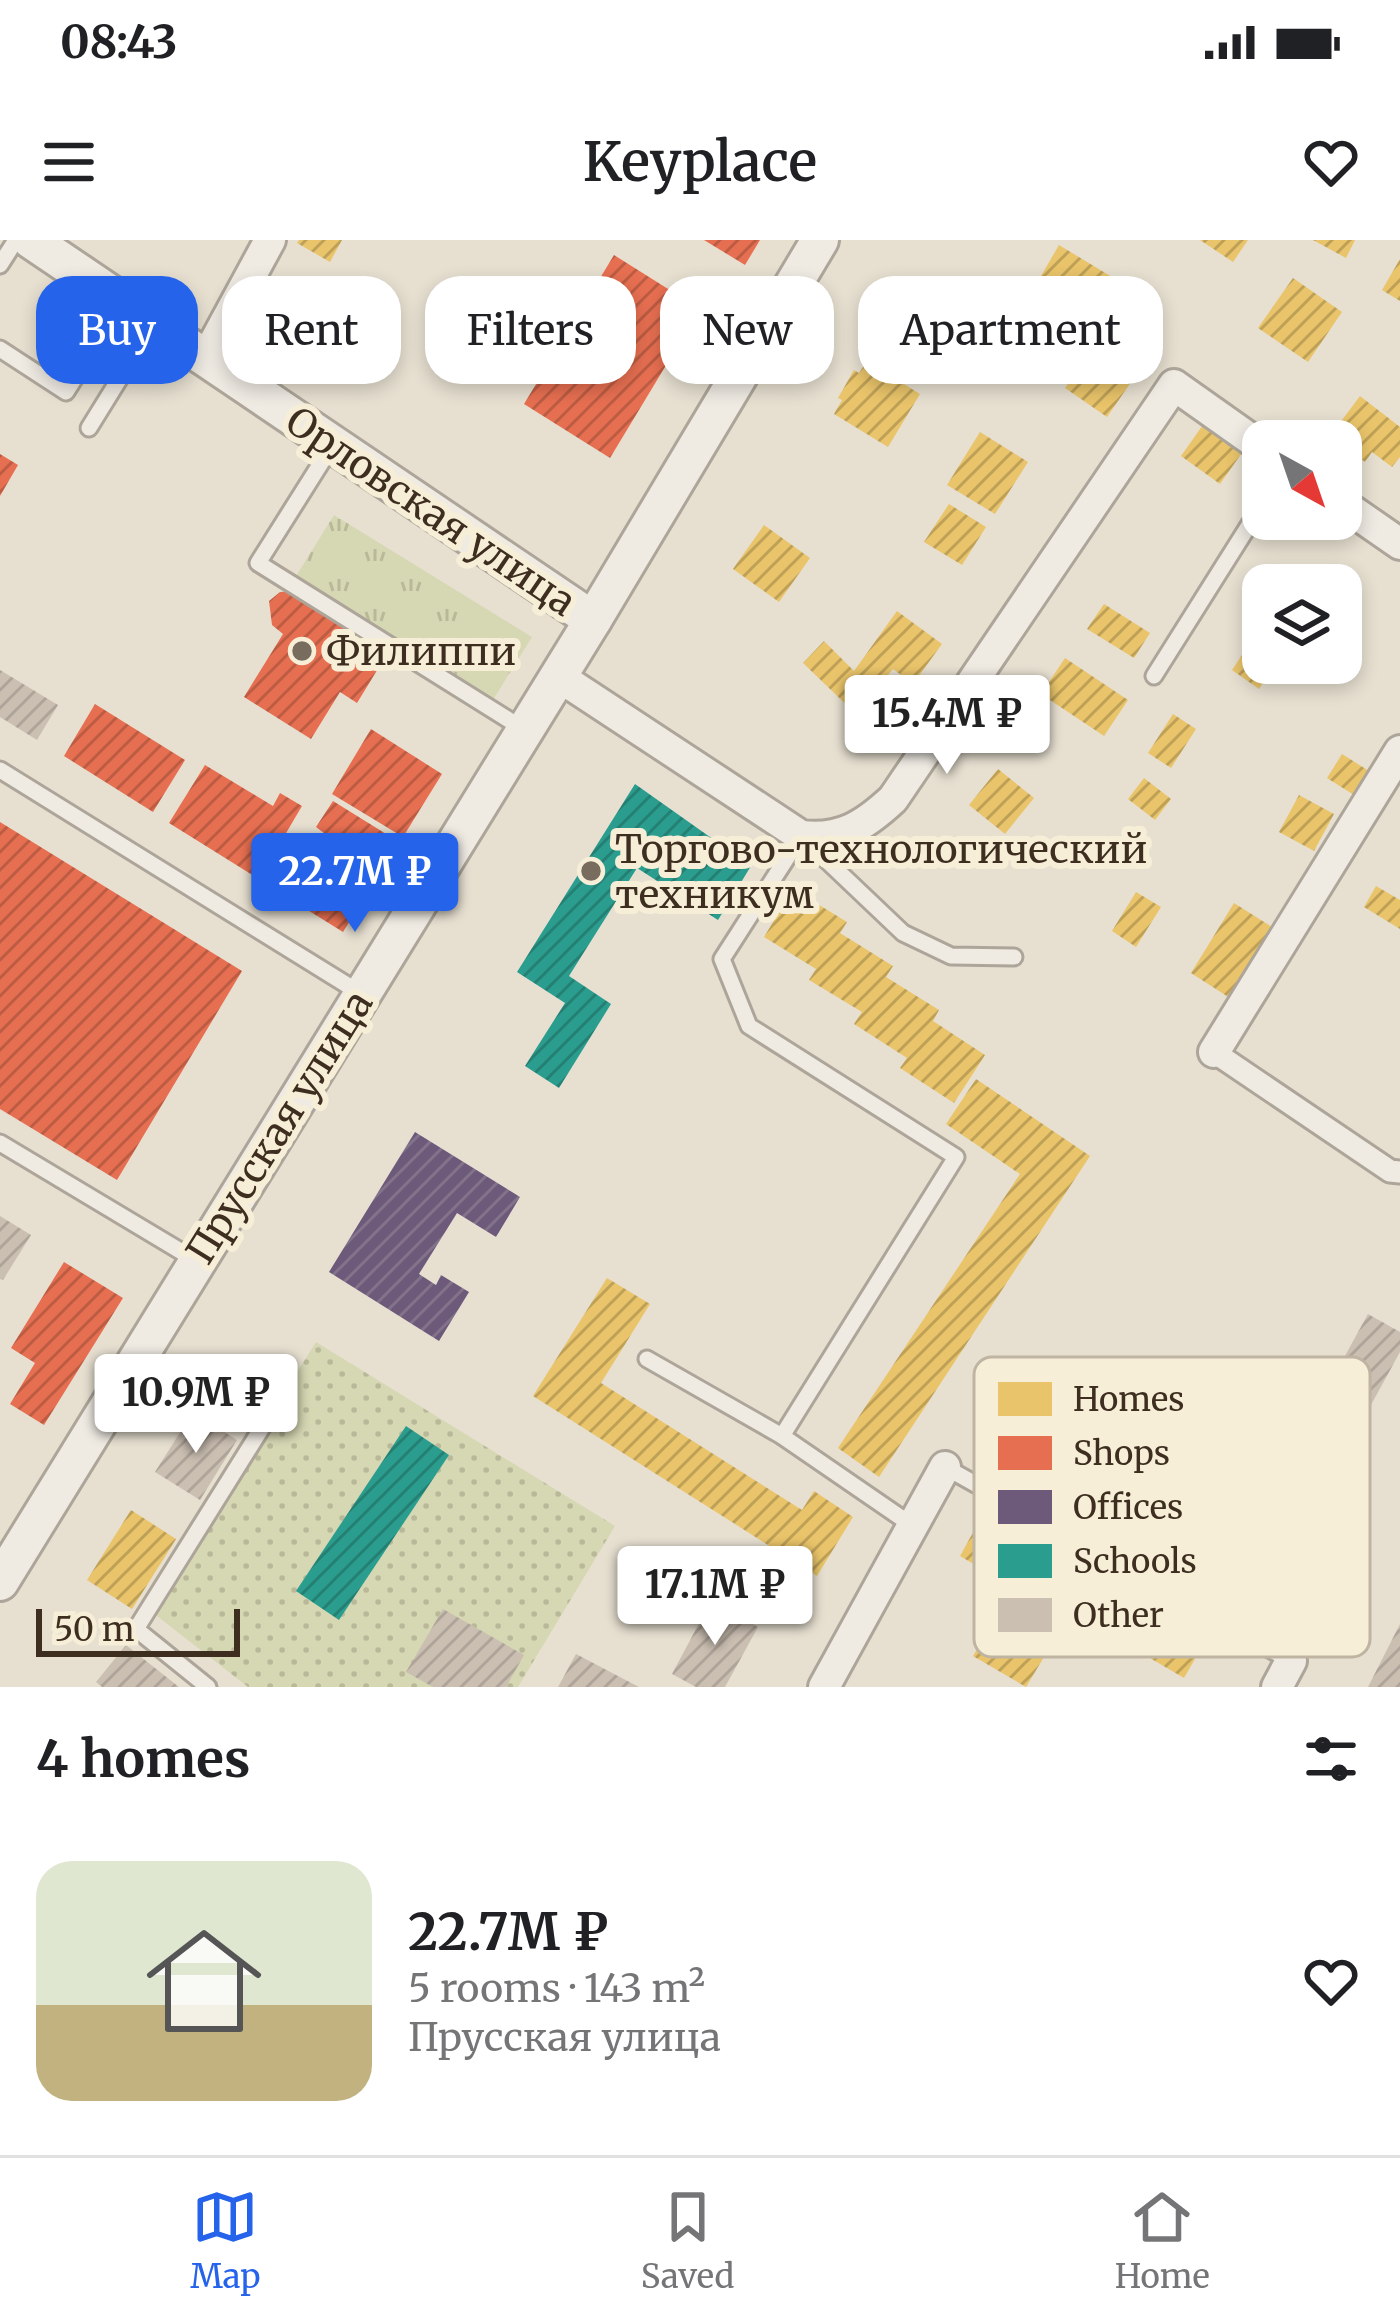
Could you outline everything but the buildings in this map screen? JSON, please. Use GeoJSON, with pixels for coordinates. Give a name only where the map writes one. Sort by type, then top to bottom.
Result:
{"type":"FeatureCollection","features":[{"type":"Feature","properties":{"kind":"street","name":"Орловская улица"},"geometry":{"type":"LineString","coordinates":[[31,240],[84,276]]}},
{"type":"Feature","properties":{"kind":"street"},"geometry":{"type":"LineString","coordinates":[[206,358],[270,240]]}},
{"type":"Feature","properties":{"kind":"street","name":"Прусская улица"},"geometry":{"type":"LineString","coordinates":[[0,1582],[593,620],[820,240]]}},
{"type":"Feature","properties":{"kind":"street","name":"Орловская улица"},"geometry":{"type":"LineString","coordinates":[[198,353],[593,620]]}},
{"type":"Feature","properties":{"kind":"street"},"geometry":{"type":"LineString","coordinates":[[558,676],[802,836],[846,833],[871,820],[893,799],[1174,385],[1242,433]]}},
{"type":"Feature","properties":{"kind":"street"},"geometry":{"type":"LineString","coordinates":[[1362,517],[1400,544]]}},
{"type":"Feature","properties":{"kind":"street"},"geometry":{"type":"LineString","coordinates":[[1400,751],[1214,1052],[1390,1171],[1400,1172]]}},
{"type":"Feature","properties":{"kind":"street"},"geometry":{"type":"LineString","coordinates":[[824,1687],[945,1467]]}},
{"type":"Feature","properties":{"kind":"lane"},"geometry":{"type":"LineString","coordinates":[[0,265],[16,240]]}},
{"type":"Feature","properties":{"kind":"lane"},"geometry":{"type":"LineString","coordinates":[[0,349],[36,372]]}},
{"type":"Feature","properties":{"kind":"lane"},"geometry":{"type":"LineString","coordinates":[[89,428],[116,384]]}},
{"type":"Feature","properties":{"kind":"lane"},"geometry":{"type":"LineString","coordinates":[[333,444],[257,563],[525,730]]}},
{"type":"Feature","properties":{"kind":"lane"},"geometry":{"type":"LineString","coordinates":[[1154,676],[1242,536]]}},
{"type":"Feature","properties":{"kind":"lane"},"geometry":{"type":"LineString","coordinates":[[0,770],[361,994]]}},
{"type":"Feature","properties":{"kind":"lane"},"geometry":{"type":"LineString","coordinates":[[782,1436],[956,1156],[749,1025],[722,958],[802,836],[904,933],[951,956],[1014,957]]}},
{"type":"Feature","properties":{"kind":"lane"},"geometry":{"type":"LineString","coordinates":[[0,1143],[196,1261]]}},
{"type":"Feature","properties":{"kind":"lane"},"geometry":{"type":"LineString","coordinates":[[647,1358],[782,1436],[913,1526]]}},
{"type":"Feature","properties":{"kind":"lane"},"geometry":{"type":"LineString","coordinates":[[208,1687],[136,1629],[278,1402]]}},
{"type":"Feature","properties":{"kind":"lane"},"geometry":{"type":"LineString","coordinates":[[945,1467],[974,1485]]}},
{"type":"Feature","properties":{"kind":"lane"},"geometry":{"type":"LineString","coordinates":[[1256,1657],[1284,1674]]}},
{"type":"Feature","properties":{"kind":"green space"},"geometry":{"type":"Polygon","coordinates":[[[334,515],[532,637],[491,703],[293,581],[334,515]]]}},
{"type":"Feature","properties":{"kind":"green space"},"geometry":{"type":"Polygon","coordinates":[[[316,1342],[615,1526],[518,1687],[248,1687],[148,1609],[316,1342]]]}},
{"type":"Feature","properties":{"kind":"place","name":"Филиппи"},"geometry":{"type":"Point","coordinates":[302,651]}},
{"type":"Feature","properties":{"kind":"place","name":"Торгово-технологический техникум"},"geometry":{"type":"Point","coordinates":[591,871]}}]}
